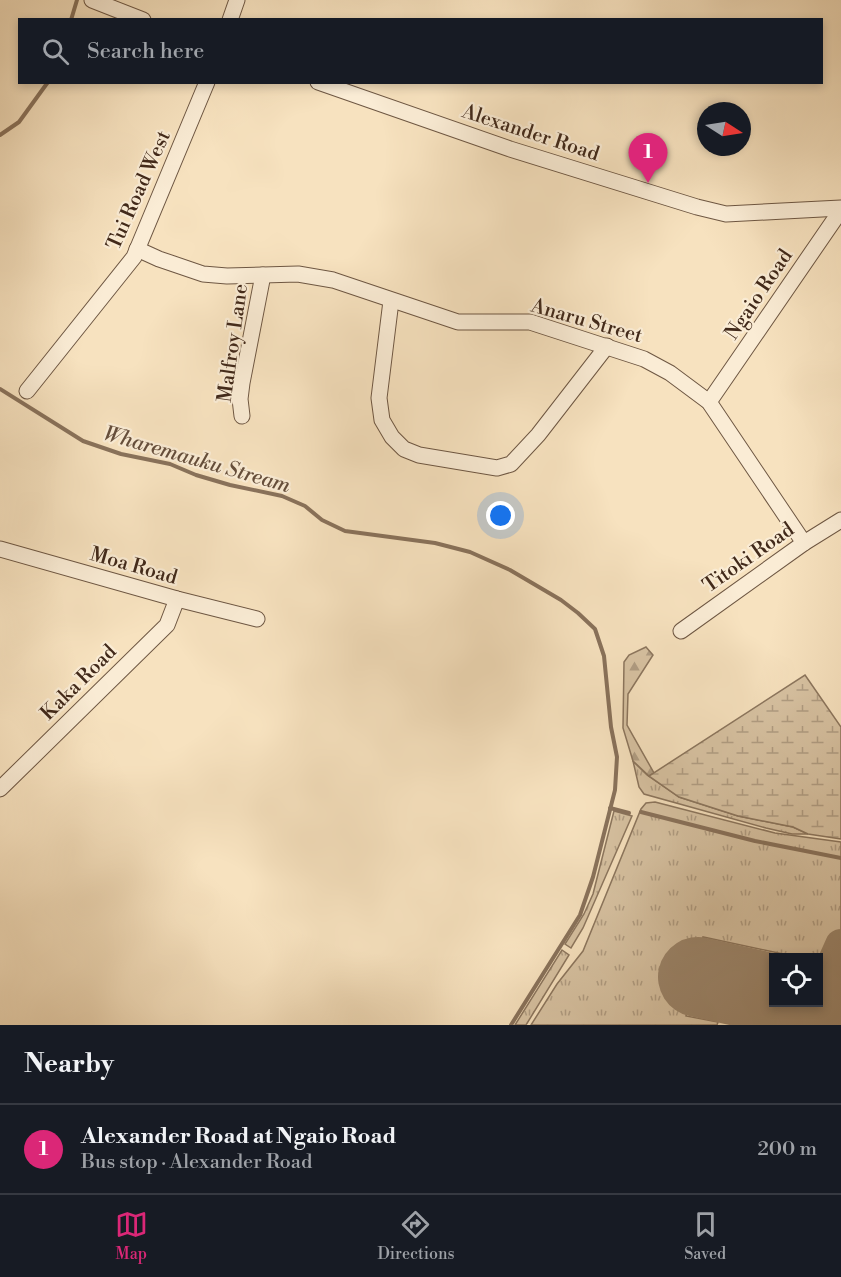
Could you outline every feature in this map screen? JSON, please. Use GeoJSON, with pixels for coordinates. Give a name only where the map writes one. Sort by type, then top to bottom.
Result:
{"type":"FeatureCollection","features":[{"type":"Feature","properties":{"kind":"street"},"geometry":{"type":"LineString","coordinates":[[92,0],[138,18]]}},
{"type":"Feature","properties":{"kind":"street"},"geometry":{"type":"LineString","coordinates":[[231,18],[237,0]]}},
{"type":"Feature","properties":{"kind":"street","name":"Tui Road West"},"geometry":{"type":"LineString","coordinates":[[27,391],[127,267],[137,249],[206,84]]}},
{"type":"Feature","properties":{"kind":"street","name":"Alexander Road"},"geometry":{"type":"LineString","coordinates":[[324,84],[510,148],[697,207],[726,214],[841,209]]}},
{"type":"Feature","properties":{"kind":"street","name":"Ngaio Road"},"geometry":{"type":"LineString","coordinates":[[709,402],[841,209]]}},
{"type":"Feature","properties":{"kind":"street","name":"Anaru Street"},"geometry":{"type":"LineString","coordinates":[[137,249],[203,274],[227,276],[298,274],[333,280],[458,322],[530,322],[644,358],[670,373],[709,402],[804,543]]}},
{"type":"Feature","properties":{"kind":"street","name":"Malfroy Lane"},"geometry":{"type":"LineString","coordinates":[[242,416],[240,399],[242,383],[263,276]]}},
{"type":"Feature","properties":{"kind":"street"},"geometry":{"type":"LineString","coordinates":[[391,301],[379,398],[382,420],[392,437],[404,449],[419,455],[497,468],[511,464],[538,435],[606,346]]}},
{"type":"Feature","properties":{"kind":"street","name":"Titoki Road"},"geometry":{"type":"LineString","coordinates":[[681,631],[804,543],[838,527]]}},
{"type":"Feature","properties":{"kind":"street","name":"Moa Road"},"geometry":{"type":"LineString","coordinates":[[0,549],[256,619]]}},
{"type":"Feature","properties":{"kind":"street","name":"Kaka Road"},"geometry":{"type":"LineString","coordinates":[[0,789],[167,625],[177,599]]}},
{"type":"Feature","properties":{"kind":"green space"},"geometry":{"type":"Polygon","coordinates":[[[646,647],[653,655],[628,694],[627,725],[654,773],[649,776],[633,761],[623,728],[624,662],[629,655],[646,647]]]}},
{"type":"Feature","properties":{"kind":"green space"},"geometry":{"type":"Polygon","coordinates":[[[805,675],[841,727],[841,839],[808,834],[793,827],[738,816],[679,797],[649,776],[805,675]]]}},
{"type":"Feature","properties":{"kind":"green space"},"geometry":{"type":"Polygon","coordinates":[[[633,761],[647,775],[679,797],[738,816],[793,827],[808,834],[792,834],[766,828],[644,794],[639,787],[633,761]]]}},
{"type":"Feature","properties":{"kind":"green space"},"geometry":{"type":"Polygon","coordinates":[[[655,802],[775,833],[841,842],[841,967],[823,963],[823,953],[778,953],[703,937],[686,1016],[718,1022],[717,1025],[531,1025],[557,984],[583,951],[641,809],[646,803],[655,802]]]}},
{"type":"Feature","properties":{"kind":"green space"},"geometry":{"type":"Polygon","coordinates":[[[614,811],[632,816],[583,928],[571,948],[565,944],[584,914],[593,894],[614,811]]]}},
{"type":"Feature","properties":{"kind":"green space"},"geometry":{"type":"Polygon","coordinates":[[[562,950],[569,955],[526,1025],[515,1025],[562,950]]]}},
{"type":"Feature","properties":{"kind":"waterway","name":"Wharemauku Stream"},"geometry":{"type":"LineString","coordinates":[[72,18],[77,0]]}},
{"type":"Feature","properties":{"kind":"waterway","name":"Wharemauku Stream"},"geometry":{"type":"LineString","coordinates":[[0,135],[19,122],[47,84]]}},
{"type":"Feature","properties":{"kind":"waterway","name":"Wharemauku Stream"},"geometry":{"type":"LineString","coordinates":[[0,389],[83,441],[121,454],[170,464],[230,485],[282,496],[305,506],[322,520],[345,531],[435,543],[470,552],[510,570],[561,600],[595,629],[604,656],[611,727],[617,757],[615,790],[593,877],[580,915],[511,1025]]}},
{"type":"Feature","properties":{"kind":"waterway"},"geometry":{"type":"LineString","coordinates":[[610,808],[629,813]]}},
{"type":"Feature","properties":{"kind":"waterway"},"geometry":{"type":"LineString","coordinates":[[641,812],[755,841],[841,858]]}},
{"type":"Feature","properties":{"kind":"taxiway"},"geometry":{"type":"LineString","coordinates":[[824,1004],[833,963],[841,945]]}},
{"type":"Feature","properties":{"kind":"runway"},"geometry":{"type":"LineString","coordinates":[[698,977],[769,993]]}},
{"type":"Feature","properties":{"kind":"runway"},"geometry":{"type":"LineString","coordinates":[[823,1004],[841,1008]]}},
{"type":"Feature","properties":{"kind":"place","name":"Alexander Road at Ngaio Road"},"geometry":{"type":"Point","coordinates":[648,183]}}]}
